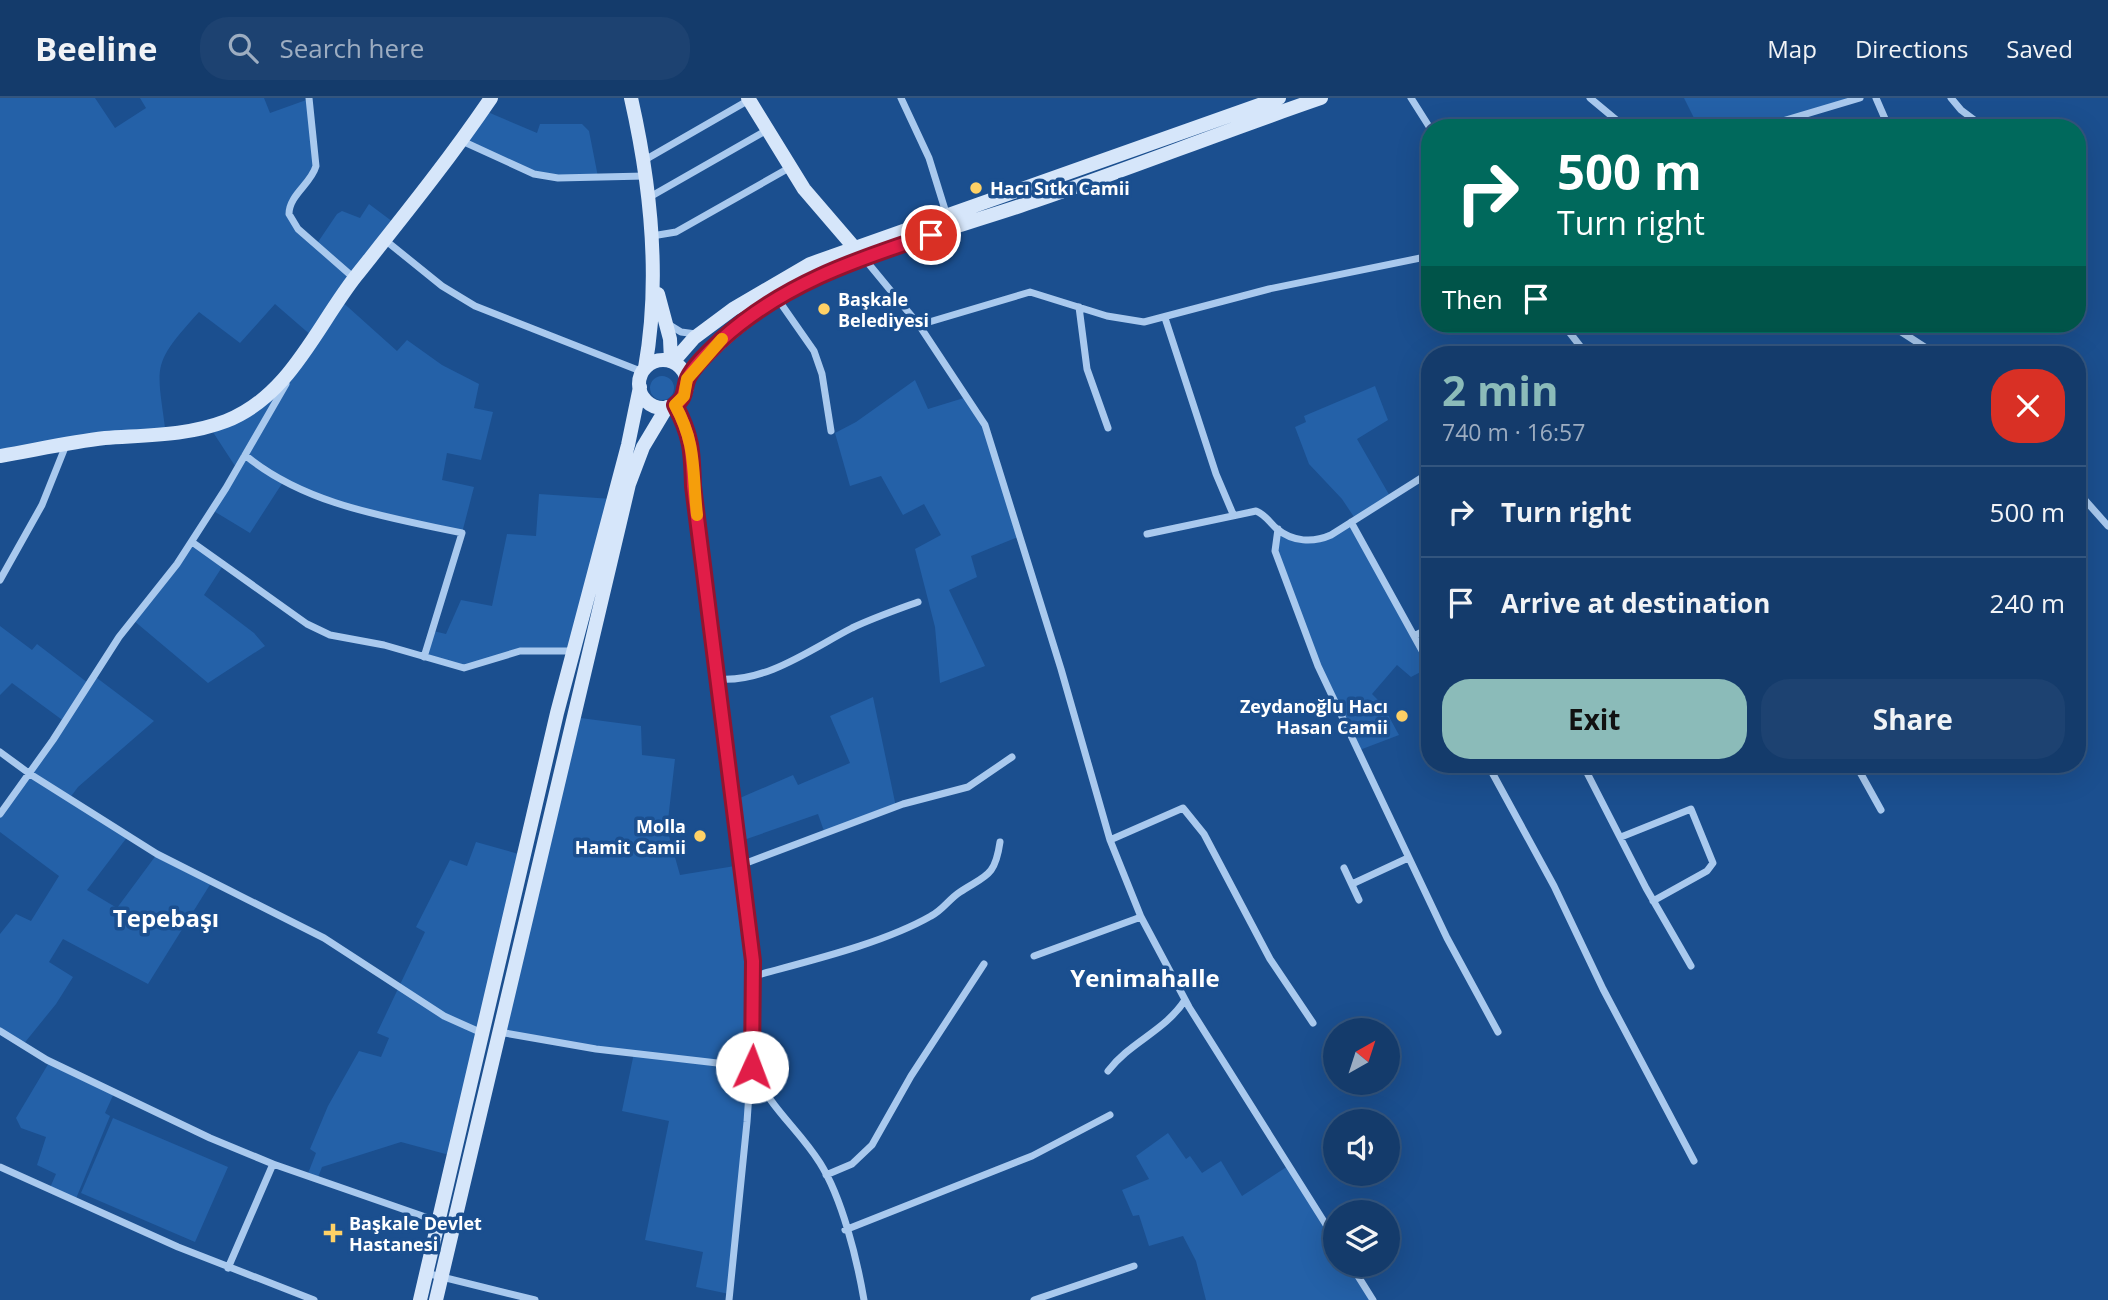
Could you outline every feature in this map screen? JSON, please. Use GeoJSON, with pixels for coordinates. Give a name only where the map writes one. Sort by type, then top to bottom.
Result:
{"type":"FeatureCollection","features":[{"type":"Feature","properties":{"kind":"main road"},"geometry":{"type":"LineString","coordinates":[[0,456],[66,444],[166,435],[224,422],[263,398],[297,365],[354,278],[462,141],[491,98]]}},
{"type":"Feature","properties":{"kind":"main road"},"geometry":{"type":"LineString","coordinates":[[421,1300],[573,651],[628,445],[644,370],[654,279],[652,236],[643,161],[631,98]]}},
{"type":"Feature","properties":{"kind":"main road"},"geometry":{"type":"LineString","coordinates":[[672,362],[700,333],[773,292],[858,252],[947,216],[1279,98]]}},
{"type":"Feature","properties":{"kind":"main road"},"geometry":{"type":"LineString","coordinates":[[858,252],[1039,200],[1321,98]]}},
{"type":"Feature","properties":{"kind":"main road"},"geometry":{"type":"LineString","coordinates":[[752,100],[789,168],[820,211],[858,252]]}},
{"type":"Feature","properties":{"kind":"main road"},"geometry":{"type":"LineString","coordinates":[[654,279],[670,339],[672,362]]}},
{"type":"Feature","properties":{"kind":"main road"},"geometry":{"type":"LineString","coordinates":[[436,1300],[629,484],[643,447],[671,406],[684,396],[687,379],[719,342],[773,292]]}},
{"type":"Feature","properties":{"kind":"main road"},"geometry":{"type":"LineString","coordinates":[[644,370],[656,361],[672,362],[683,371],[687,379]]}},
{"type":"Feature","properties":{"kind":"main road"},"geometry":{"type":"LineString","coordinates":[[640,387],[651,404],[671,406]]}},
{"type":"Feature","properties":{"kind":"street"},"geometry":{"type":"LineString","coordinates":[[309,98],[316,166],[313,176],[291,203],[289,214],[298,229],[354,278]]}},
{"type":"Feature","properties":{"kind":"street"},"geometry":{"type":"LineString","coordinates":[[901,98],[929,158],[947,216]]}},
{"type":"Feature","properties":{"kind":"street"},"geometry":{"type":"LineString","coordinates":[[1411,98],[1424,119]]}},
{"type":"Feature","properties":{"kind":"street"},"geometry":{"type":"LineString","coordinates":[[1590,98],[1615,119]]}},
{"type":"Feature","properties":{"kind":"street"},"geometry":{"type":"LineString","coordinates":[[1789,119],[1860,98]]}},
{"type":"Feature","properties":{"kind":"street"},"geometry":{"type":"LineString","coordinates":[[1876,98],[1885,119]]}},
{"type":"Feature","properties":{"kind":"street"},"geometry":{"type":"LineString","coordinates":[[1951,98],[1973,119]]}},
{"type":"Feature","properties":{"kind":"street"},"geometry":{"type":"LineString","coordinates":[[643,161],[752,100]]}},
{"type":"Feature","properties":{"kind":"street"},"geometry":{"type":"LineString","coordinates":[[647,199],[767,130]]}},
{"type":"Feature","properties":{"kind":"street"},"geometry":{"type":"LineString","coordinates":[[462,141],[534,174],[566,178],[645,176]]}},
{"type":"Feature","properties":{"kind":"street"},"geometry":{"type":"LineString","coordinates":[[652,236],[676,232],[789,168]]}},
{"type":"Feature","properties":{"kind":"street"},"geometry":{"type":"LineString","coordinates":[[385,240],[442,286],[475,306],[644,370]]}},
{"type":"Feature","properties":{"kind":"street"},"geometry":{"type":"LineString","coordinates":[[858,252],[919,326],[978,415],[993,444],[1008,504],[1061,669],[1110,839],[1141,917],[1185,1000],[1323,1220]]}},
{"type":"Feature","properties":{"kind":"street"},"geometry":{"type":"LineString","coordinates":[[919,326],[1021,293],[1038,293],[1136,322],[1165,318],[1269,289],[1421,258]]}},
{"type":"Feature","properties":{"kind":"street"},"geometry":{"type":"LineString","coordinates":[[773,292],[814,351],[822,374],[831,431]]}},
{"type":"Feature","properties":{"kind":"street"},"geometry":{"type":"LineString","coordinates":[[1079,307],[1087,369],[1108,428]]}},
{"type":"Feature","properties":{"kind":"street"},"geometry":{"type":"LineString","coordinates":[[1165,318],[1216,474],[1233,514]]}},
{"type":"Feature","properties":{"kind":"street"},"geometry":{"type":"LineString","coordinates":[[664,319],[681,332],[700,333]]}},
{"type":"Feature","properties":{"kind":"street"},"geometry":{"type":"LineString","coordinates":[[1903,333],[1923,346]]}},
{"type":"Feature","properties":{"kind":"street"},"geometry":{"type":"LineString","coordinates":[[0,814],[30,774],[105,657],[192,542],[297,365]]}},
{"type":"Feature","properties":{"kind":"street"},"geometry":{"type":"LineString","coordinates":[[671,406],[689,433],[693,449],[693,486],[754,976],[752,1067],[729,1300]]}},
{"type":"Feature","properties":{"kind":"street"},"geometry":{"type":"LineString","coordinates":[[0,580],[42,505],[66,444]]}},
{"type":"Feature","properties":{"kind":"street"},"geometry":{"type":"LineString","coordinates":[[245,455],[275,478],[318,496],[380,515],[462,533],[424,657]]}},
{"type":"Feature","properties":{"kind":"street"},"geometry":{"type":"LineString","coordinates":[[1147,534],[1233,514],[1261,513],[1278,530],[1301,540],[1317,540],[1352,523],[1421,478]]}},
{"type":"Feature","properties":{"kind":"street"},"geometry":{"type":"LineString","coordinates":[[2086,501],[2108,526]]}},
{"type":"Feature","properties":{"kind":"street"},"geometry":{"type":"LineString","coordinates":[[1352,523],[1421,649]]}},
{"type":"Feature","properties":{"kind":"street"},"geometry":{"type":"LineString","coordinates":[[1278,530],[1275,551],[1295,609],[1343,721],[1408,858],[1498,1032]]}},
{"type":"Feature","properties":{"kind":"street"},"geometry":{"type":"LineString","coordinates":[[192,542],[317,629],[464,668],[520,651],[573,651]]}},
{"type":"Feature","properties":{"kind":"street"},"geometry":{"type":"LineString","coordinates":[[718,679],[738,679],[764,672],[856,627],[918,602]]}},
{"type":"Feature","properties":{"kind":"street"},"geometry":{"type":"LineString","coordinates":[[1414,636],[1421,632]]}},
{"type":"Feature","properties":{"kind":"street"},"geometry":{"type":"LineString","coordinates":[[0,752],[30,774],[167,860],[324,938],[379,971],[444,1016],[482,1033]]}},
{"type":"Feature","properties":{"kind":"street"},"geometry":{"type":"LineString","coordinates":[[741,865],[903,804],[968,787],[1012,757]]}},
{"type":"Feature","properties":{"kind":"street"},"geometry":{"type":"LineString","coordinates":[[1494,773],[1549,877],[1603,989],[1694,1161]]}},
{"type":"Feature","properties":{"kind":"street"},"geometry":{"type":"LineString","coordinates":[[1590,773],[1653,901],[1691,966]]}},
{"type":"Feature","properties":{"kind":"street"},"geometry":{"type":"LineString","coordinates":[[1860,773],[1881,810]]}},
{"type":"Feature","properties":{"kind":"street"},"geometry":{"type":"LineString","coordinates":[[1110,839],[1183,808],[1204,834],[1270,959],[1314,1023]]}},
{"type":"Feature","properties":{"kind":"street"},"geometry":{"type":"LineString","coordinates":[[1622,837],[1690,810],[1713,863],[1707,871],[1653,901]]}},
{"type":"Feature","properties":{"kind":"street"},"geometry":{"type":"LineString","coordinates":[[754,976],[828,955],[929,918],[959,892],[990,874],[998,860],[1000,842]]}},
{"type":"Feature","properties":{"kind":"street"},"geometry":{"type":"LineString","coordinates":[[1352,884],[1408,858]]}},
{"type":"Feature","properties":{"kind":"street"},"geometry":{"type":"LineString","coordinates":[[1344,868],[1359,900]]}},
{"type":"Feature","properties":{"kind":"street"},"geometry":{"type":"LineString","coordinates":[[1034,956],[1141,917]]}},
{"type":"Feature","properties":{"kind":"street"},"geometry":{"type":"LineString","coordinates":[[827,1175],[852,1164],[866,1153],[911,1076],[984,964]]}},
{"type":"Feature","properties":{"kind":"street"},"geometry":{"type":"LineString","coordinates":[[1108,1072],[1128,1049],[1166,1025],[1185,1000]]}},
{"type":"Feature","properties":{"kind":"street"},"geometry":{"type":"LineString","coordinates":[[0,1031],[47,1060],[273,1164],[438,1221]]}},
{"type":"Feature","properties":{"kind":"street"},"geometry":{"type":"LineString","coordinates":[[499,1032],[596,1049],[752,1067]]}},
{"type":"Feature","properties":{"kind":"street"},"geometry":{"type":"LineString","coordinates":[[752,1067],[771,1104],[814,1154],[827,1175],[864,1300]]}},
{"type":"Feature","properties":{"kind":"street"},"geometry":{"type":"LineString","coordinates":[[845,1230],[1032,1156],[1110,1115]]}},
{"type":"Feature","properties":{"kind":"street"},"geometry":{"type":"LineString","coordinates":[[228,1268],[273,1164]]}},
{"type":"Feature","properties":{"kind":"street"},"geometry":{"type":"LineString","coordinates":[[0,1167],[228,1268],[314,1300]]}},
{"type":"Feature","properties":{"kind":"street"},"geometry":{"type":"LineString","coordinates":[[1034,1300],[1134,1266]]}},
{"type":"Feature","properties":{"kind":"street"},"geometry":{"type":"LineString","coordinates":[[426,1273],[536,1300]]}},
{"type":"Feature","properties":{"kind":"street"},"geometry":{"type":"LineString","coordinates":[[1359,1277],[1373,1300]]}},
{"type":"Feature","properties":{"kind":"shaded area"},"geometry":{"type":"Polygon","coordinates":[[[0,98],[95,98],[115,128],[146,108],[140,98],[264,98],[270,113],[309,99],[317,162],[294,198],[289,214],[316,245],[337,214],[342,211],[360,218],[369,204],[397,225],[339,299],[397,351],[407,340],[442,365],[479,384],[474,408],[493,412],[481,460],[447,453],[442,480],[474,487],[462,533],[380,515],[283,482],[250,533],[212,510],[237,469],[209,426],[247,409],[313,337],[275,304],[240,343],[199,312],[183,330],[172,344],[161,367],[160,393],[166,435],[0,456],[0,98]]]}},
{"type":"Feature","properties":{"kind":"shaded area"},"geometry":{"type":"Polygon","coordinates":[[[1684,98],[1860,98],[1789,119],[1694,119],[1684,98]]]}},
{"type":"Feature","properties":{"kind":"shaded area"},"geometry":{"type":"Polygon","coordinates":[[[483,110],[537,133],[540,124],[582,124],[589,131],[598,177],[534,174],[462,141],[483,110]]]}},
{"type":"Feature","properties":{"kind":"shaded area"},"geometry":{"type":"Polygon","coordinates":[[[662,376],[673,383],[674,388],[667,399],[662,400],[651,393],[650,388],[657,377],[662,376]]]}},
{"type":"Feature","properties":{"kind":"shaded area"},"geometry":{"type":"Polygon","coordinates":[[[915,380],[928,409],[967,397],[985,425],[1018,537],[971,556],[977,577],[949,590],[985,666],[940,683],[935,627],[915,549],[941,535],[924,504],[903,515],[881,476],[850,486],[835,433],[856,422],[915,380]]]}},
{"type":"Feature","properties":{"kind":"shaded area"},"geometry":{"type":"Polygon","coordinates":[[[1375,386],[1388,420],[1357,439],[1391,498],[1356,520],[1342,499],[1309,464],[1295,427],[1306,422],[1304,416],[1375,386]]]}},
{"type":"Feature","properties":{"kind":"shaded area"},"geometry":{"type":"Polygon","coordinates":[[[539,494],[612,499],[573,651],[529,650],[471,668],[424,657],[433,631],[446,634],[461,600],[492,606],[507,534],[536,536],[539,494]]]}},
{"type":"Feature","properties":{"kind":"shaded area"},"geometry":{"type":"Polygon","coordinates":[[[1352,522],[1421,650],[1421,672],[1411,677],[1397,665],[1372,694],[1382,704],[1399,735],[1357,751],[1318,666],[1274,539],[1284,534],[1310,540],[1352,522]]]}},
{"type":"Feature","properties":{"kind":"shaded area"},"geometry":{"type":"Polygon","coordinates":[[[192,542],[224,564],[204,595],[254,633],[265,646],[208,683],[133,620],[192,542]]]}},
{"type":"Feature","properties":{"kind":"shaded area"},"geometry":{"type":"Polygon","coordinates":[[[0,626],[32,650],[37,644],[88,683],[93,675],[154,721],[78,787],[69,799],[128,836],[87,890],[117,908],[157,854],[211,883],[148,984],[63,939],[49,962],[73,977],[56,1004],[22,1046],[0,1031],[0,934],[16,914],[31,921],[59,876],[0,832],[0,814],[65,722],[12,683],[0,695],[0,626]]]}},
{"type":"Feature","properties":{"kind":"shaded area"},"geometry":{"type":"Polygon","coordinates":[[[873,697],[896,807],[825,834],[818,814],[738,842],[733,801],[793,775],[798,785],[850,763],[830,716],[873,697]]]}},
{"type":"Feature","properties":{"kind":"shaded area"},"geometry":{"type":"Polygon","coordinates":[[[573,717],[641,726],[642,755],[675,759],[667,829],[680,875],[741,865],[755,1006],[729,1294],[696,1287],[703,1252],[645,1240],[669,1121],[622,1111],[634,1053],[499,1032],[573,717]]]}},
{"type":"Feature","properties":{"kind":"shaded area"},"geometry":{"type":"Polygon","coordinates":[[[476,842],[526,856],[453,1156],[401,1142],[322,1167],[317,1180],[307,1176],[316,1153],[310,1149],[328,1106],[359,1051],[381,1057],[389,1038],[377,1033],[425,932],[416,927],[450,860],[467,866],[476,842]]]}},
{"type":"Feature","properties":{"kind":"shaded area"},"geometry":{"type":"Polygon","coordinates":[[[50,1061],[115,1091],[105,1113],[110,1116],[75,1201],[49,1190],[56,1174],[37,1165],[46,1137],[21,1128],[16,1118],[50,1061]]]}},
{"type":"Feature","properties":{"kind":"shaded area"},"geometry":{"type":"Polygon","coordinates":[[[113,1118],[228,1167],[195,1242],[81,1193],[113,1118]]]}},
{"type":"Feature","properties":{"kind":"shaded area"},"geometry":{"type":"Polygon","coordinates":[[[1168,1133],[1186,1159],[1190,1156],[1202,1173],[1221,1161],[1242,1196],[1288,1166],[1323,1220],[1323,1277],[1359,1277],[1373,1300],[1206,1300],[1196,1261],[1183,1236],[1149,1246],[1139,1215],[1133,1216],[1122,1190],[1149,1179],[1136,1156],[1168,1133]]]}},
{"type":"Feature","properties":{"kind":"slow traffic"},"geometry":{"type":"LineString","coordinates":[[697,515],[693,486],[693,449],[689,433],[675,405],[684,396],[687,379],[722,339]]}},
{"type":"Feature","properties":{"kind":"place","name":"Hacı Sıtkı Camii"},"geometry":{"type":"Point","coordinates":[976,188]}},
{"type":"Feature","properties":{"kind":"place","name":"Başkale Belediyesi"},"geometry":{"type":"Point","coordinates":[824,309]}},
{"type":"Feature","properties":{"kind":"place","name":"Zeydanoğlu Hacı Hasan Camii"},"geometry":{"type":"Point","coordinates":[1402,716]}},
{"type":"Feature","properties":{"kind":"place","name":"Molla Hamit Camii"},"geometry":{"type":"Point","coordinates":[700,836]}},
{"type":"Feature","properties":{"kind":"place","name":"Başkale Devlet Hastanesi"},"geometry":{"type":"Point","coordinates":[333,1233]}},
{"type":"Feature","properties":{"kind":"district","name":"Tepebaşı"},"geometry":{"type":"Point","coordinates":[166,917]}},
{"type":"Feature","properties":{"kind":"district","name":"Yenimahalle"},"geometry":{"type":"Point","coordinates":[1145,977]}},
{"type":"Feature","properties":{"kind":"route"},"geometry":{"type":"LineString","coordinates":[[752,1067],[755,1006],[753,961],[693,486],[693,449],[689,433],[675,405],[684,396],[687,379],[708,353],[741,323],[777,298],[815,276],[931,235]]}}]}
